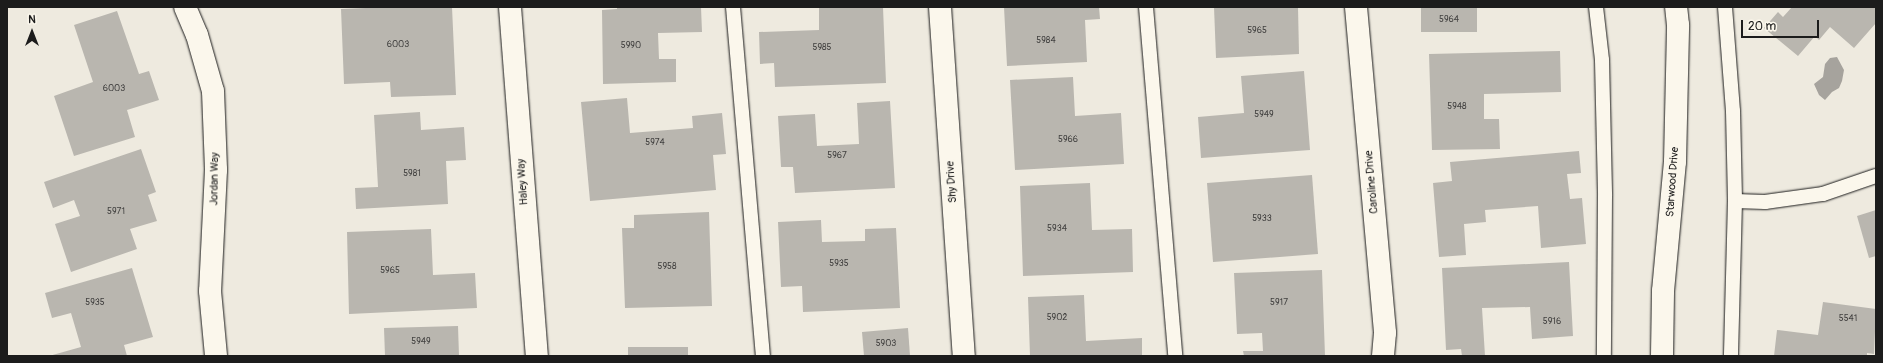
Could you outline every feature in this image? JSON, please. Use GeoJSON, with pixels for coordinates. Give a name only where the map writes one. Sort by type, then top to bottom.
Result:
{"type":"FeatureCollection","features":[{"type":"Feature","properties":{"kind":"street","name":"Jordan Way"},"geometry":{"type":"LineString","coordinates":[[186,7],[198,34],[213,91],[216,170],[210,291],[216,356]]}},
{"type":"Feature","properties":{"kind":"street","name":"Haley Way"},"geometry":{"type":"LineString","coordinates":[[510,7],[537,356]]}},
{"type":"Feature","properties":{"kind":"street","name":"Shy Drive"},"geometry":{"type":"LineString","coordinates":[[940,7],[964,356]]}},
{"type":"Feature","properties":{"kind":"street","name":"Caroline Drive"},"geometry":{"type":"LineString","coordinates":[[1356,7],[1385,333],[1383,356]]}},
{"type":"Feature","properties":{"kind":"street","name":"Starwood Drive"},"geometry":{"type":"LineString","coordinates":[[1662,356],[1663,291],[1676,162],[1678,25],[1676,7]]}},
{"type":"Feature","properties":{"kind":"lane"},"geometry":{"type":"LineString","coordinates":[[733,7],[763,356]]}},
{"type":"Feature","properties":{"kind":"lane"},"geometry":{"type":"LineString","coordinates":[[1146,7],[1175,356]]}},
{"type":"Feature","properties":{"kind":"lane"},"geometry":{"type":"LineString","coordinates":[[1596,7],[1602,60],[1604,174],[1604,356]]}},
{"type":"Feature","properties":{"kind":"lane"},"geometry":{"type":"LineString","coordinates":[[1725,7],[1733,111],[1735,201],[1730,356]]}},
{"type":"Feature","properties":{"kind":"lane"},"geometry":{"type":"LineString","coordinates":[[1735,201],[1765,202],[1823,194],[1876,176]]}},
{"type":"Feature","properties":{"kind":"shaded area"},"geometry":{"type":"Polygon","coordinates":[[[1837,57],[1844,70],[1842,81],[1839,88],[1832,92],[1825,100],[1819,95],[1814,84],[1823,77],[1825,64],[1830,58],[1837,57]]]}},
{"type":"Feature","properties":{"kind":"building"},"geometry":{"type":"Polygon","coordinates":[[[452,7],[456,95],[391,97],[390,82],[344,84],[341,9],[452,7]]]}},
{"type":"Feature","properties":{"kind":"building"},"geometry":{"type":"Polygon","coordinates":[[[617,7],[701,7],[702,32],[658,33],[659,59],[676,59],[676,82],[603,84],[602,10],[617,9],[617,7]]]}},
{"type":"Feature","properties":{"kind":"building"},"geometry":{"type":"Polygon","coordinates":[[[819,7],[883,7],[886,83],[775,87],[774,63],[760,64],[759,32],[819,30],[819,7]]]}},
{"type":"Feature","properties":{"kind":"building"},"geometry":{"type":"Polygon","coordinates":[[[1004,7],[1099,7],[1100,19],[1085,20],[1087,62],[1007,66],[1004,7]]]}},
{"type":"Feature","properties":{"kind":"building"},"geometry":{"type":"Polygon","coordinates":[[[1214,7],[1298,7],[1299,54],[1216,58],[1214,7]]]}},
{"type":"Feature","properties":{"kind":"building"},"geometry":{"type":"Polygon","coordinates":[[[1421,7],[1477,7],[1477,32],[1421,32],[1421,7]]]}},
{"type":"Feature","properties":{"kind":"building"},"geometry":{"type":"Polygon","coordinates":[[[1792,7],[1876,7],[1876,23],[1854,48],[1830,27],[1819,40],[1815,36],[1798,56],[1764,28],[1778,12],[1783,17],[1792,7]]]}},
{"type":"Feature","properties":{"kind":"building"},"geometry":{"type":"Polygon","coordinates":[[[117,11],[139,74],[149,71],[159,100],[127,110],[135,137],[74,156],[54,96],[93,82],[74,25],[117,11]]]}},
{"type":"Feature","properties":{"kind":"building"},"geometry":{"type":"Polygon","coordinates":[[[1560,51],[1561,92],[1484,94],[1484,119],[1499,119],[1500,149],[1432,150],[1429,54],[1560,51]]]}},
{"type":"Feature","properties":{"kind":"building"},"geometry":{"type":"Polygon","coordinates":[[[1304,71],[1310,150],[1201,158],[1198,117],[1244,113],[1241,76],[1304,71]]]}},
{"type":"Feature","properties":{"kind":"building"},"geometry":{"type":"Polygon","coordinates":[[[1073,77],[1075,116],[1121,113],[1124,164],[1015,170],[1010,80],[1073,77]]]}},
{"type":"Feature","properties":{"kind":"building"},"geometry":{"type":"Polygon","coordinates":[[[627,98],[630,133],[693,128],[692,116],[722,113],[726,154],[713,155],[716,190],[590,201],[581,102],[627,98]]]}},
{"type":"Feature","properties":{"kind":"building"},"geometry":{"type":"Polygon","coordinates":[[[890,101],[895,188],[795,193],[793,167],[781,167],[778,116],[815,114],[817,146],[859,144],[857,103],[890,101]]]}},
{"type":"Feature","properties":{"kind":"building"},"geometry":{"type":"Polygon","coordinates":[[[420,112],[421,130],[464,127],[466,160],[446,161],[448,204],[356,209],[355,188],[378,187],[374,115],[420,112]]]}},
{"type":"Feature","properties":{"kind":"building"},"geometry":{"type":"Polygon","coordinates":[[[141,149],[156,192],[148,195],[157,221],[130,229],[137,249],[71,272],[55,224],[80,216],[74,200],[53,208],[44,182],[141,149]]]}},
{"type":"Feature","properties":{"kind":"building"},"geometry":{"type":"Polygon","coordinates":[[[1579,151],[1581,173],[1567,174],[1570,199],[1582,198],[1586,244],[1541,248],[1538,206],[1485,210],[1486,222],[1464,224],[1466,255],[1439,257],[1433,183],[1452,181],[1450,162],[1579,151]]]}},
{"type":"Feature","properties":{"kind":"building"},"geometry":{"type":"Polygon","coordinates":[[[1312,175],[1318,254],[1213,262],[1207,183],[1312,175]]]}},
{"type":"Feature","properties":{"kind":"building"},"geometry":{"type":"Polygon","coordinates":[[[1090,183],[1092,230],[1132,229],[1133,272],[1023,276],[1020,186],[1090,183]]]}},
{"type":"Feature","properties":{"kind":"building"},"geometry":{"type":"Polygon","coordinates":[[[1876,210],[1876,256],[1869,258],[1857,216],[1876,210]]]}},
{"type":"Feature","properties":{"kind":"building"},"geometry":{"type":"Polygon","coordinates":[[[709,212],[712,306],[625,308],[622,228],[634,228],[634,215],[709,212]]]}},
{"type":"Feature","properties":{"kind":"building"},"geometry":{"type":"Polygon","coordinates":[[[821,220],[822,242],[865,241],[865,229],[896,228],[900,308],[803,312],[802,286],[781,287],[778,222],[821,220]]]}},
{"type":"Feature","properties":{"kind":"building"},"geometry":{"type":"Polygon","coordinates":[[[431,229],[433,275],[475,273],[477,308],[349,314],[347,232],[431,229]]]}},
{"type":"Feature","properties":{"kind":"building"},"geometry":{"type":"Polygon","coordinates":[[[1569,262],[1573,336],[1532,339],[1530,307],[1482,308],[1485,356],[1462,356],[1461,349],[1446,350],[1442,268],[1569,262]]]}},
{"type":"Feature","properties":{"kind":"building"},"geometry":{"type":"Polygon","coordinates":[[[132,268],[153,337],[124,345],[127,356],[49,356],[81,347],[71,313],[52,318],[45,293],[132,268]]]}},
{"type":"Feature","properties":{"kind":"building"},"geometry":{"type":"Polygon","coordinates":[[[1322,270],[1325,356],[1244,356],[1243,351],[1263,351],[1262,333],[1237,334],[1234,273],[1322,270]]]}},
{"type":"Feature","properties":{"kind":"building"},"geometry":{"type":"Polygon","coordinates":[[[1084,295],[1086,341],[1142,338],[1142,356],[1030,356],[1028,297],[1084,295]]]}},
{"type":"Feature","properties":{"kind":"building"},"geometry":{"type":"Polygon","coordinates":[[[1823,302],[1876,309],[1874,354],[1867,353],[1867,356],[1774,356],[1777,330],[1818,335],[1823,302]]]}},
{"type":"Feature","properties":{"kind":"building"},"geometry":{"type":"Polygon","coordinates":[[[458,326],[459,356],[385,356],[384,328],[458,326]]]}},
{"type":"Feature","properties":{"kind":"building"},"geometry":{"type":"Polygon","coordinates":[[[908,328],[910,356],[864,356],[862,332],[908,328]]]}},
{"type":"Feature","properties":{"kind":"building"},"geometry":{"type":"Polygon","coordinates":[[[628,347],[688,347],[688,356],[628,356],[628,347]]]}}]}
